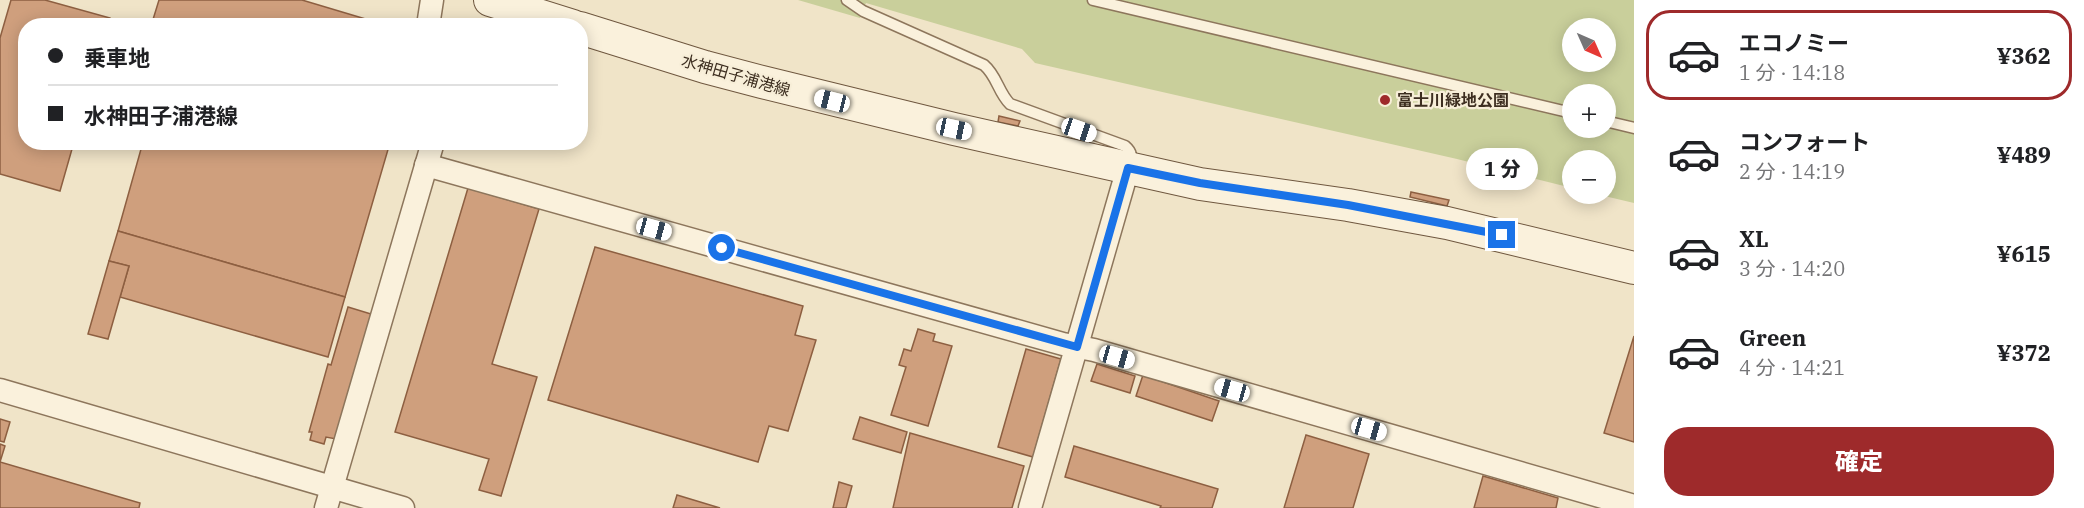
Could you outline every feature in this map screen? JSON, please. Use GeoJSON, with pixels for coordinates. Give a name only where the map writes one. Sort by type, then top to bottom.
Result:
{"type":"FeatureCollection","features":[{"type":"Feature","properties":{"kind":"main road"},"geometry":{"type":"LineString","coordinates":[[490,0],[547,18]]}},
{"type":"Feature","properties":{"kind":"main road","name":"水神田子浦港線"},"geometry":{"type":"LineString","coordinates":[[588,30],[705,67],[812,96],[1128,168],[1200,183],[1348,205],[1446,223],[1634,268]]}},
{"type":"Feature","properties":{"kind":"street"},"geometry":{"type":"LineString","coordinates":[[429,18],[432,0]]}},
{"type":"Feature","properties":{"kind":"street"},"geometry":{"type":"LineString","coordinates":[[329,498],[431,150]]}},
{"type":"Feature","properties":{"kind":"street"},"geometry":{"type":"LineString","coordinates":[[426,165],[1077,347],[1572,498],[1634,506]]}},
{"type":"Feature","properties":{"kind":"street"},"geometry":{"type":"LineString","coordinates":[[1030,508],[1128,168]]}},
{"type":"Feature","properties":{"kind":"street"},"geometry":{"type":"LineString","coordinates":[[0,390],[329,498],[404,508]]}},
{"type":"Feature","properties":{"kind":"lane"},"geometry":{"type":"LineString","coordinates":[[847,0],[863,11],[984,65],[994,77],[1002,96],[1010,104],[1125,146],[1132,156],[1128,168]]}},
{"type":"Feature","properties":{"kind":"lane"},"geometry":{"type":"LineString","coordinates":[[1093,0],[1562,111]]}},
{"type":"Feature","properties":{"kind":"lane"},"geometry":{"type":"LineString","coordinates":[[1616,124],[1634,128]]}},
{"type":"Feature","properties":{"kind":"green space","name":"富士川緑地公園"},"geometry":{"type":"Polygon","coordinates":[[[798,0],[1634,0],[1634,203],[1616,199],[1616,150],[1562,150],[1562,185],[1457,159],[1035,63],[1022,49],[866,3],[860,18],[798,0]]]}},
{"type":"Feature","properties":{"kind":"building"},"geometry":{"type":"Polygon","coordinates":[[[11,0],[45,0],[110,18],[18,18],[18,150],[72,150],[60,191],[0,174],[0,38],[11,0]]]}},
{"type":"Feature","properties":{"kind":"building"},"geometry":{"type":"Polygon","coordinates":[[[159,0],[302,0],[362,18],[153,18],[159,0]]]}},
{"type":"Feature","properties":{"kind":"building"},"geometry":{"type":"Polygon","coordinates":[[[999,116],[1020,121],[1018,126],[998,122],[999,116]]]}},
{"type":"Feature","properties":{"kind":"building"},"geometry":{"type":"Polygon","coordinates":[[[141,150],[388,150],[345,297],[118,231],[141,150]]]}},
{"type":"Feature","properties":{"kind":"building"},"geometry":{"type":"Polygon","coordinates":[[[468,188],[539,209],[492,364],[537,377],[501,496],[479,490],[489,459],[395,432],[468,188]]]}},
{"type":"Feature","properties":{"kind":"building"},"geometry":{"type":"Polygon","coordinates":[[[1411,192],[1449,200],[1447,206],[1410,197],[1411,192]]]}},
{"type":"Feature","properties":{"kind":"building"},"geometry":{"type":"Polygon","coordinates":[[[118,231],[345,297],[328,357],[120,297],[129,266],[109,261],[118,231]]]}},
{"type":"Feature","properties":{"kind":"building"},"geometry":{"type":"Polygon","coordinates":[[[595,247],[803,306],[795,335],[816,340],[788,431],[769,426],[758,462],[548,400],[595,247]]]}},
{"type":"Feature","properties":{"kind":"building"},"geometry":{"type":"Polygon","coordinates":[[[109,261],[129,266],[108,339],[88,334],[109,261]]]}},
{"type":"Feature","properties":{"kind":"building"},"geometry":{"type":"Polygon","coordinates":[[[348,307],[371,314],[336,439],[326,437],[324,444],[310,440],[312,432],[309,432],[328,364],[331,365],[348,307]]]}},
{"type":"Feature","properties":{"kind":"building"},"geometry":{"type":"Polygon","coordinates":[[[918,329],[935,334],[933,341],[952,346],[928,426],[891,415],[906,367],[899,365],[904,349],[911,351],[918,329]]]}},
{"type":"Feature","properties":{"kind":"building"},"geometry":{"type":"Polygon","coordinates":[[[1634,336],[1634,442],[1604,433],[1634,336]]]}},
{"type":"Feature","properties":{"kind":"building"},"geometry":{"type":"Polygon","coordinates":[[[1026,349],[1061,359],[1033,457],[998,447],[1026,349]]]}},
{"type":"Feature","properties":{"kind":"building"},"geometry":{"type":"Polygon","coordinates":[[[1097,364],[1135,376],[1130,393],[1091,381],[1097,364]]]}},
{"type":"Feature","properties":{"kind":"building"},"geometry":{"type":"Polygon","coordinates":[[[1143,375],[1219,401],[1212,421],[1136,396],[1143,375]]]}},
{"type":"Feature","properties":{"kind":"building"},"geometry":{"type":"Polygon","coordinates":[[[860,417],[907,432],[901,453],[853,439],[860,417]]]}},
{"type":"Feature","properties":{"kind":"building"},"geometry":{"type":"Polygon","coordinates":[[[0,419],[10,422],[4,442],[0,441],[0,419]]]}},
{"type":"Feature","properties":{"kind":"building"},"geometry":{"type":"Polygon","coordinates":[[[910,433],[1024,466],[1012,508],[893,508],[910,433]]]}},
{"type":"Feature","properties":{"kind":"building"},"geometry":{"type":"Polygon","coordinates":[[[1306,435],[1369,454],[1353,508],[1284,508],[1306,435]]]}},
{"type":"Feature","properties":{"kind":"building"},"geometry":{"type":"Polygon","coordinates":[[[0,444],[5,446],[0,462],[0,444]]]}},
{"type":"Feature","properties":{"kind":"building"},"geometry":{"type":"Polygon","coordinates":[[[1074,446],[1218,489],[1212,508],[1160,508],[1161,506],[1065,477],[1074,446]]]}},
{"type":"Feature","properties":{"kind":"building"},"geometry":{"type":"Polygon","coordinates":[[[0,462],[140,503],[139,508],[0,508],[0,462]]]}},
{"type":"Feature","properties":{"kind":"building"},"geometry":{"type":"Polygon","coordinates":[[[1483,476],[1558,498],[1556,508],[1474,508],[1483,476]]]}},
{"type":"Feature","properties":{"kind":"building"},"geometry":{"type":"Polygon","coordinates":[[[839,482],[852,486],[846,508],[833,508],[839,482]]]}},
{"type":"Feature","properties":{"kind":"building"},"geometry":{"type":"Polygon","coordinates":[[[677,495],[720,508],[673,508],[677,495]]]}},
{"type":"Feature","properties":{"kind":"place","name":"富士川緑地公園"},"geometry":{"type":"Point","coordinates":[1385,100]}},
{"type":"Feature","properties":{"kind":"route"},"geometry":{"type":"LineString","coordinates":[[722,248],[1077,347],[1128,168],[1223,187],[1391,212],[1502,235]]}}]}
